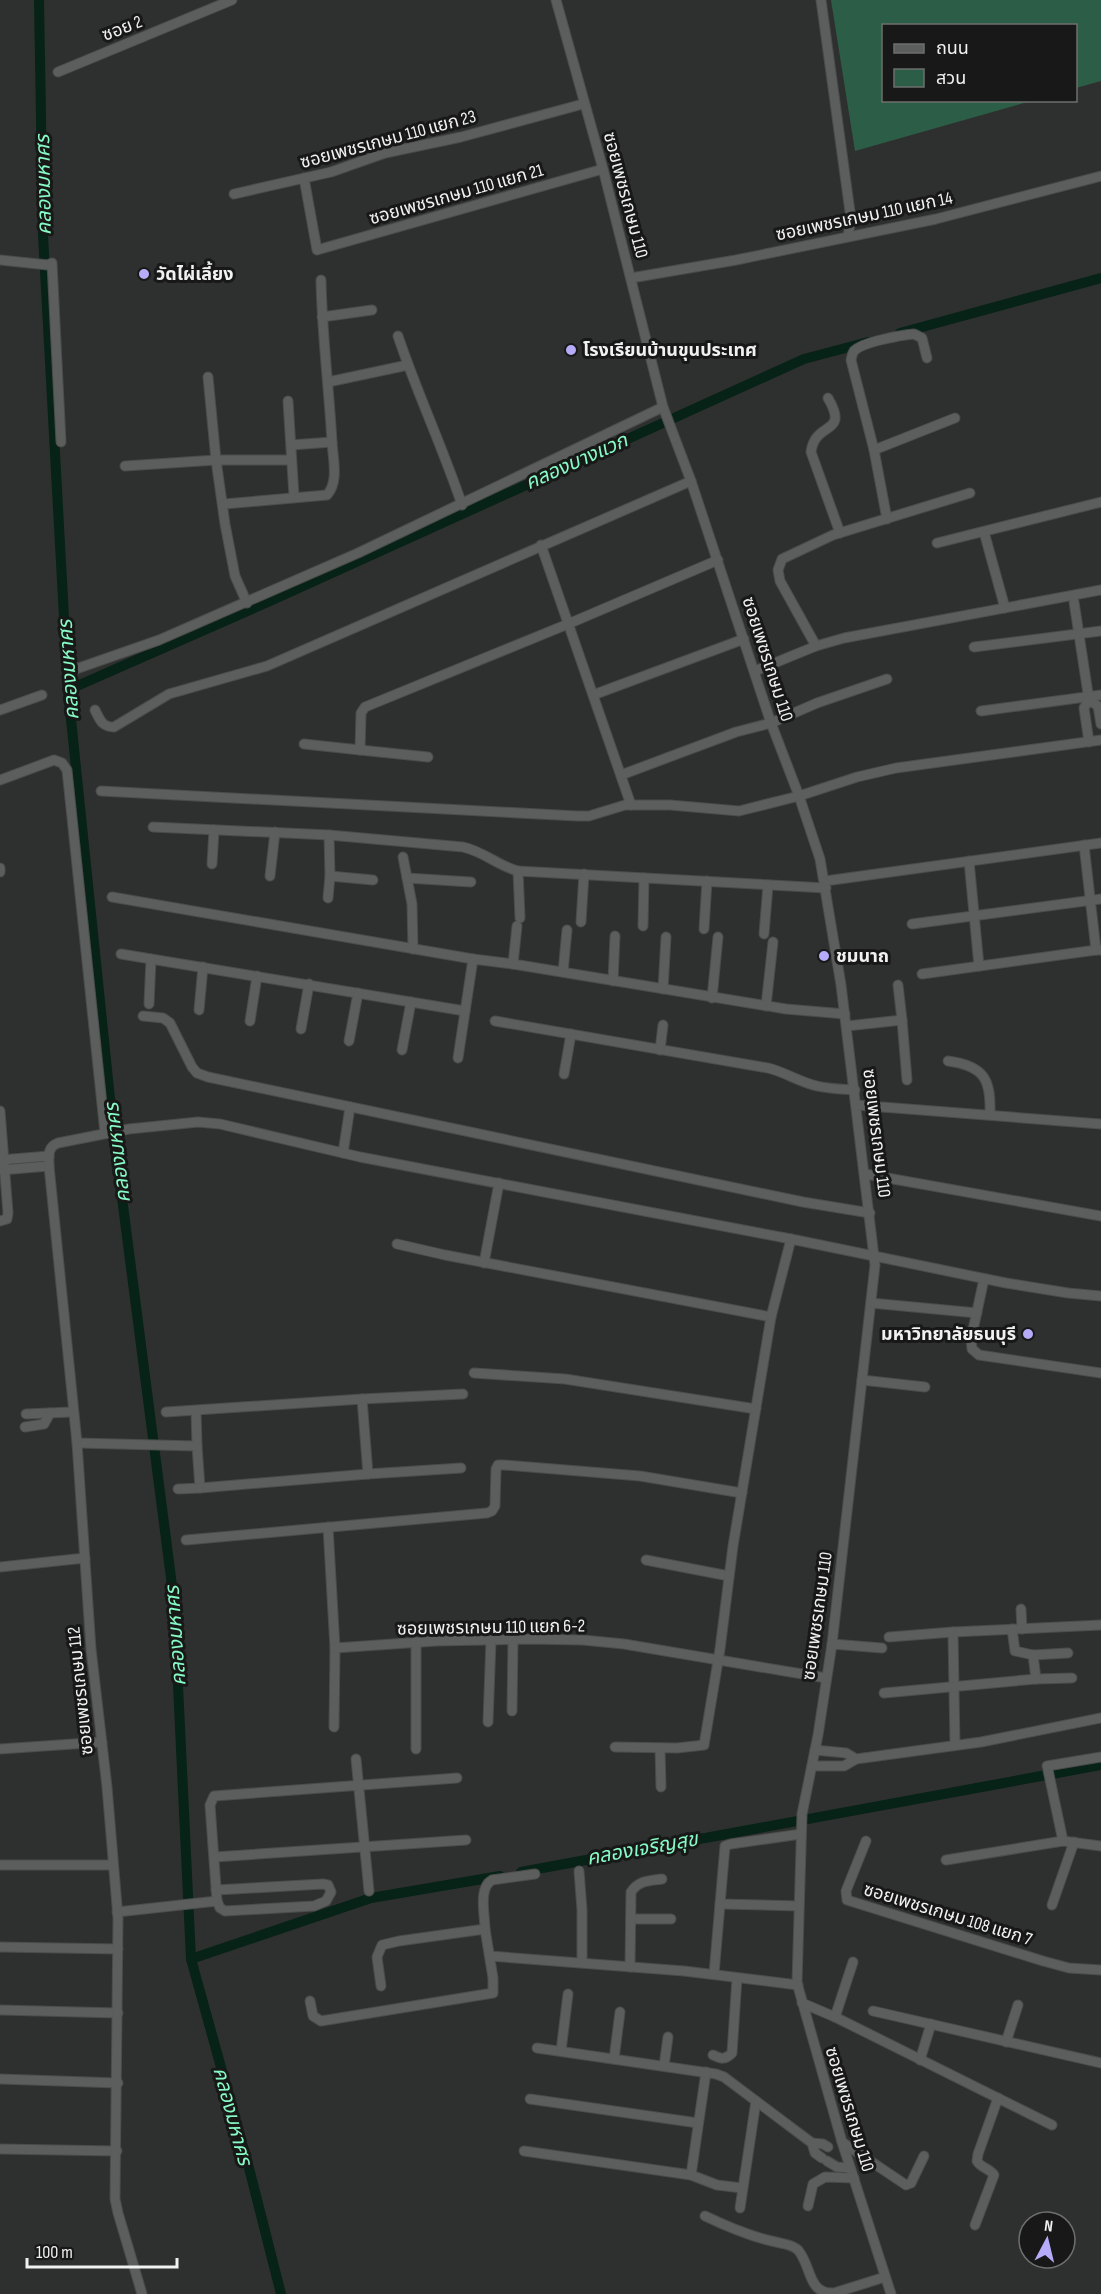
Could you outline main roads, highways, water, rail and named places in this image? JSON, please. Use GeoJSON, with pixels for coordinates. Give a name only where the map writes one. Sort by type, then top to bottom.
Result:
{"type":"FeatureCollection","features":[{"type":"Feature","properties":{"kind":"waterway","name":"คลองมหาศร"},"geometry":{"type":"LineString","coordinates":[[39,0],[43,235],[68,690],[113,1128],[174,1601],[191,1959],[281,2294]]}},
{"type":"Feature","properties":{"kind":"waterway","name":"คลองบางแวก"},"geometry":{"type":"LineString","coordinates":[[900,333],[1101,278]]}},
{"type":"Feature","properties":{"kind":"waterway","name":"คลองบางแวก"},"geometry":{"type":"LineString","coordinates":[[68,690],[804,359],[868,342]]}},
{"type":"Feature","properties":{"kind":"waterway","name":"คลองเจริญสุข"},"geometry":{"type":"LineString","coordinates":[[521,1872],[1101,1765]]}},
{"type":"Feature","properties":{"kind":"waterway","name":"คลองเจริญสุข"},"geometry":{"type":"LineString","coordinates":[[191,1959],[371,1898],[500,1876]]}},
{"type":"Feature","properties":{"kind":"place","name":"วัดไผ่เลี้ยง"},"geometry":{"type":"Point","coordinates":[144,274]}},
{"type":"Feature","properties":{"kind":"place","name":"โรงเรียนบ้านขุนประเทศ"},"geometry":{"type":"Point","coordinates":[571,350]}},
{"type":"Feature","properties":{"kind":"place","name":"ชมนาถ"},"geometry":{"type":"Point","coordinates":[824,956]}},
{"type":"Feature","properties":{"kind":"place","name":"มหาวิทยาลัยธนบุรี"},"geometry":{"type":"Point","coordinates":[1028,1334]}}]}
